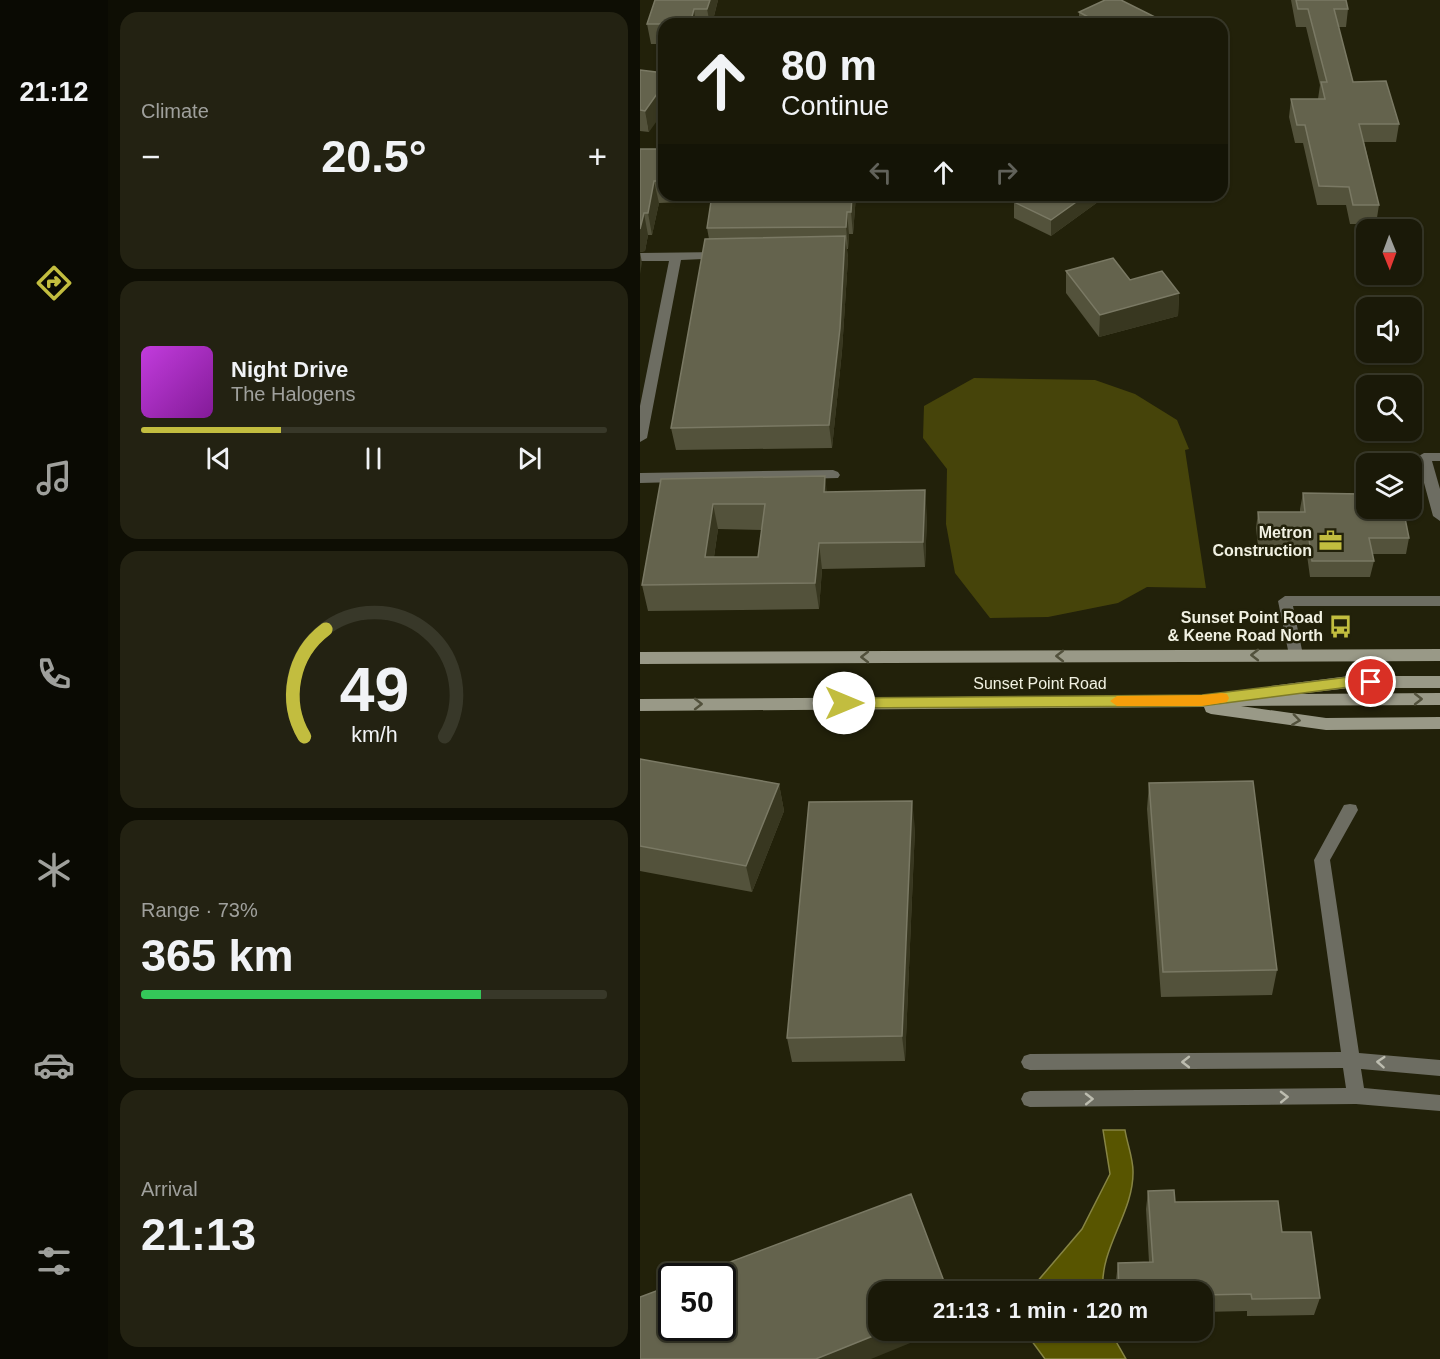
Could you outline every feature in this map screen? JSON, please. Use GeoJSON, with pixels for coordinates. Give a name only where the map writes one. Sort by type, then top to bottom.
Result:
{"type":"FeatureCollection","features":[{"type":"Feature","properties":{"kind":"main road","name":"Sunset Point Road"},"geometry":{"type":"LineString","coordinates":[[640,658],[1440,655]]}},
{"type":"Feature","properties":{"kind":"main road"},"geometry":{"type":"LineString","coordinates":[[1202,700],[1349,682],[1440,682]]}},
{"type":"Feature","properties":{"kind":"main road","name":"Sunset Point Road"},"geometry":{"type":"LineString","coordinates":[[640,705],[1440,699]]}},
{"type":"Feature","properties":{"kind":"main road"},"geometry":{"type":"LineString","coordinates":[[1155,701],[1326,724],[1440,723]]}},
{"type":"Feature","properties":{"kind":"street"},"geometry":{"type":"LineString","coordinates":[[640,257],[734,256]]}},
{"type":"Feature","properties":{"kind":"street"},"geometry":{"type":"LineString","coordinates":[[640,438],[676,257]]}},
{"type":"Feature","properties":{"kind":"street"},"geometry":{"type":"LineString","coordinates":[[1440,457],[1424,457],[1440,516]]}},
{"type":"Feature","properties":{"kind":"street"},"geometry":{"type":"LineString","coordinates":[[640,478],[833,475]]}},
{"type":"Feature","properties":{"kind":"street"},"geometry":{"type":"LineString","coordinates":[[1296,655],[1285,601],[1440,601]]}},
{"type":"Feature","properties":{"kind":"street"},"geometry":{"type":"LineString","coordinates":[[1350,810],[1322,860],[1356,1096]]}},
{"type":"Feature","properties":{"kind":"street"},"geometry":{"type":"LineString","coordinates":[[1030,1062],[1351,1060],[1440,1068]]}},
{"type":"Feature","properties":{"kind":"street"},"geometry":{"type":"LineString","coordinates":[[1030,1099],[1356,1096],[1440,1103]]}},
{"type":"Feature","properties":{"kind":"shaded area"},"geometry":{"type":"Polygon","coordinates":[[[974,378],[1095,380],[1135,394],[1177,420],[1189,449],[1185,450],[1206,588],[1147,587],[1118,603],[1048,617],[990,618],[955,573],[946,524],[947,469],[923,438],[924,406],[974,378]]]}},
{"type":"Feature","properties":{"kind":"shaded area"},"geometry":{"type":"Polygon","coordinates":[[[1103,1130],[1125,1130],[1132,1161],[1132,1186],[1106,1260],[1103,1281],[1038,1281],[1082,1229],[1110,1174],[1103,1130]]]}},
{"type":"Feature","properties":{"kind":"shaded area"},"geometry":{"type":"Polygon","coordinates":[[[1032,1341],[1116,1341],[1126,1359],[1045,1359],[1032,1341]]]}},
{"type":"Feature","properties":{"kind":"building"},"geometry":{"type":"Polygon","coordinates":[[[655,0],[710,0],[707,9],[694,9],[692,18],[658,18],[658,24],[647,24],[655,0]]]}},
{"type":"Feature","properties":{"kind":"building"},"geometry":{"type":"Polygon","coordinates":[[[1105,0],[1121,0],[1157,18],[1090,18],[1079,12],[1105,0]]]}},
{"type":"Feature","properties":{"kind":"building"},"geometry":{"type":"Polygon","coordinates":[[[1296,0],[1346,0],[1348,9],[1334,9],[1353,82],[1386,81],[1399,124],[1359,124],[1379,205],[1353,205],[1349,187],[1319,186],[1305,125],[1297,125],[1291,99],[1325,99],[1321,82],[1327,82],[1308,9],[1298,9],[1296,0]]]}},
{"type":"Feature","properties":{"kind":"building"},"geometry":{"type":"Polygon","coordinates":[[[640,70],[658,72],[658,93],[645,111],[640,110],[640,70]]]}},
{"type":"Feature","properties":{"kind":"building"},"geometry":{"type":"Polygon","coordinates":[[[640,149],[658,149],[658,181],[654,181],[648,213],[644,213],[640,229],[640,149]]]}},
{"type":"Feature","properties":{"kind":"building"},"geometry":{"type":"Polygon","coordinates":[[[711,201],[852,201],[851,212],[847,212],[846,227],[707,228],[711,201]]]}},
{"type":"Feature","properties":{"kind":"building"},"geometry":{"type":"Polygon","coordinates":[[[1016,201],[1078,201],[1051,220],[1014,202],[1016,201]]]}},
{"type":"Feature","properties":{"kind":"building"},"geometry":{"type":"Polygon","coordinates":[[[845,236],[840,328],[829,425],[671,428],[705,239],[845,236]]]}},
{"type":"Feature","properties":{"kind":"building"},"geometry":{"type":"Polygon","coordinates":[[[1113,258],[1130,280],[1162,271],[1179,293],[1100,315],[1066,271],[1113,258]]]}},
{"type":"Feature","properties":{"kind":"building"},"geometry":{"type":"Polygon","coordinates":[[[825,476],[824,492],[925,490],[923,542],[819,543],[815,583],[642,585],[661,479],[825,476]],[[713,504],[705,557],[758,557],[765,504],[713,504]]]}},
{"type":"Feature","properties":{"kind":"building","name":"Metron Construction"},"geometry":{"type":"Polygon","coordinates":[[[1303,493],[1356,494],[1356,519],[1405,519],[1409,538],[1369,538],[1374,561],[1312,561],[1309,539],[1261,539],[1258,512],[1305,512],[1303,493]]]}},
{"type":"Feature","properties":{"kind":"building"},"geometry":{"type":"Polygon","coordinates":[[[640,759],[779,784],[746,866],[640,846],[640,759]]]}},
{"type":"Feature","properties":{"kind":"building"},"geometry":{"type":"Polygon","coordinates":[[[1253,781],[1277,970],[1163,972],[1149,783],[1253,781]]]}},
{"type":"Feature","properties":{"kind":"building"},"geometry":{"type":"Polygon","coordinates":[[[912,801],[902,1036],[787,1038],[809,802],[912,801]]]}},
{"type":"Feature","properties":{"kind":"building"},"geometry":{"type":"Polygon","coordinates":[[[1174,1190],[1175,1202],[1278,1201],[1282,1232],[1311,1232],[1320,1298],[1252,1299],[1251,1294],[1213,1295],[1213,1281],[1119,1281],[1118,1263],[1153,1262],[1148,1191],[1174,1190]]]}},
{"type":"Feature","properties":{"kind":"building"},"geometry":{"type":"Polygon","coordinates":[[[911,1194],[944,1281],[868,1281],[868,1338],[816,1359],[640,1359],[640,1297],[658,1290],[658,1341],[736,1341],[736,1263],[728,1263],[911,1194]]]}},
{"type":"Feature","properties":{"kind":"slow traffic"},"geometry":{"type":"LineString","coordinates":[[1117,701],[1222,698]]}},
{"type":"Feature","properties":{"kind":"place","name":"Metron Construction"},"geometry":{"type":"Point","coordinates":[1330,541]}},
{"type":"Feature","properties":{"kind":"place","name":"Sunset Point Road & Keene Road North"},"geometry":{"type":"Point","coordinates":[1341,626]}},
{"type":"Feature","properties":{"kind":"route"},"geometry":{"type":"LineString","coordinates":[[844,703],[1202,700],[1349,682],[1371,682]]}}]}
